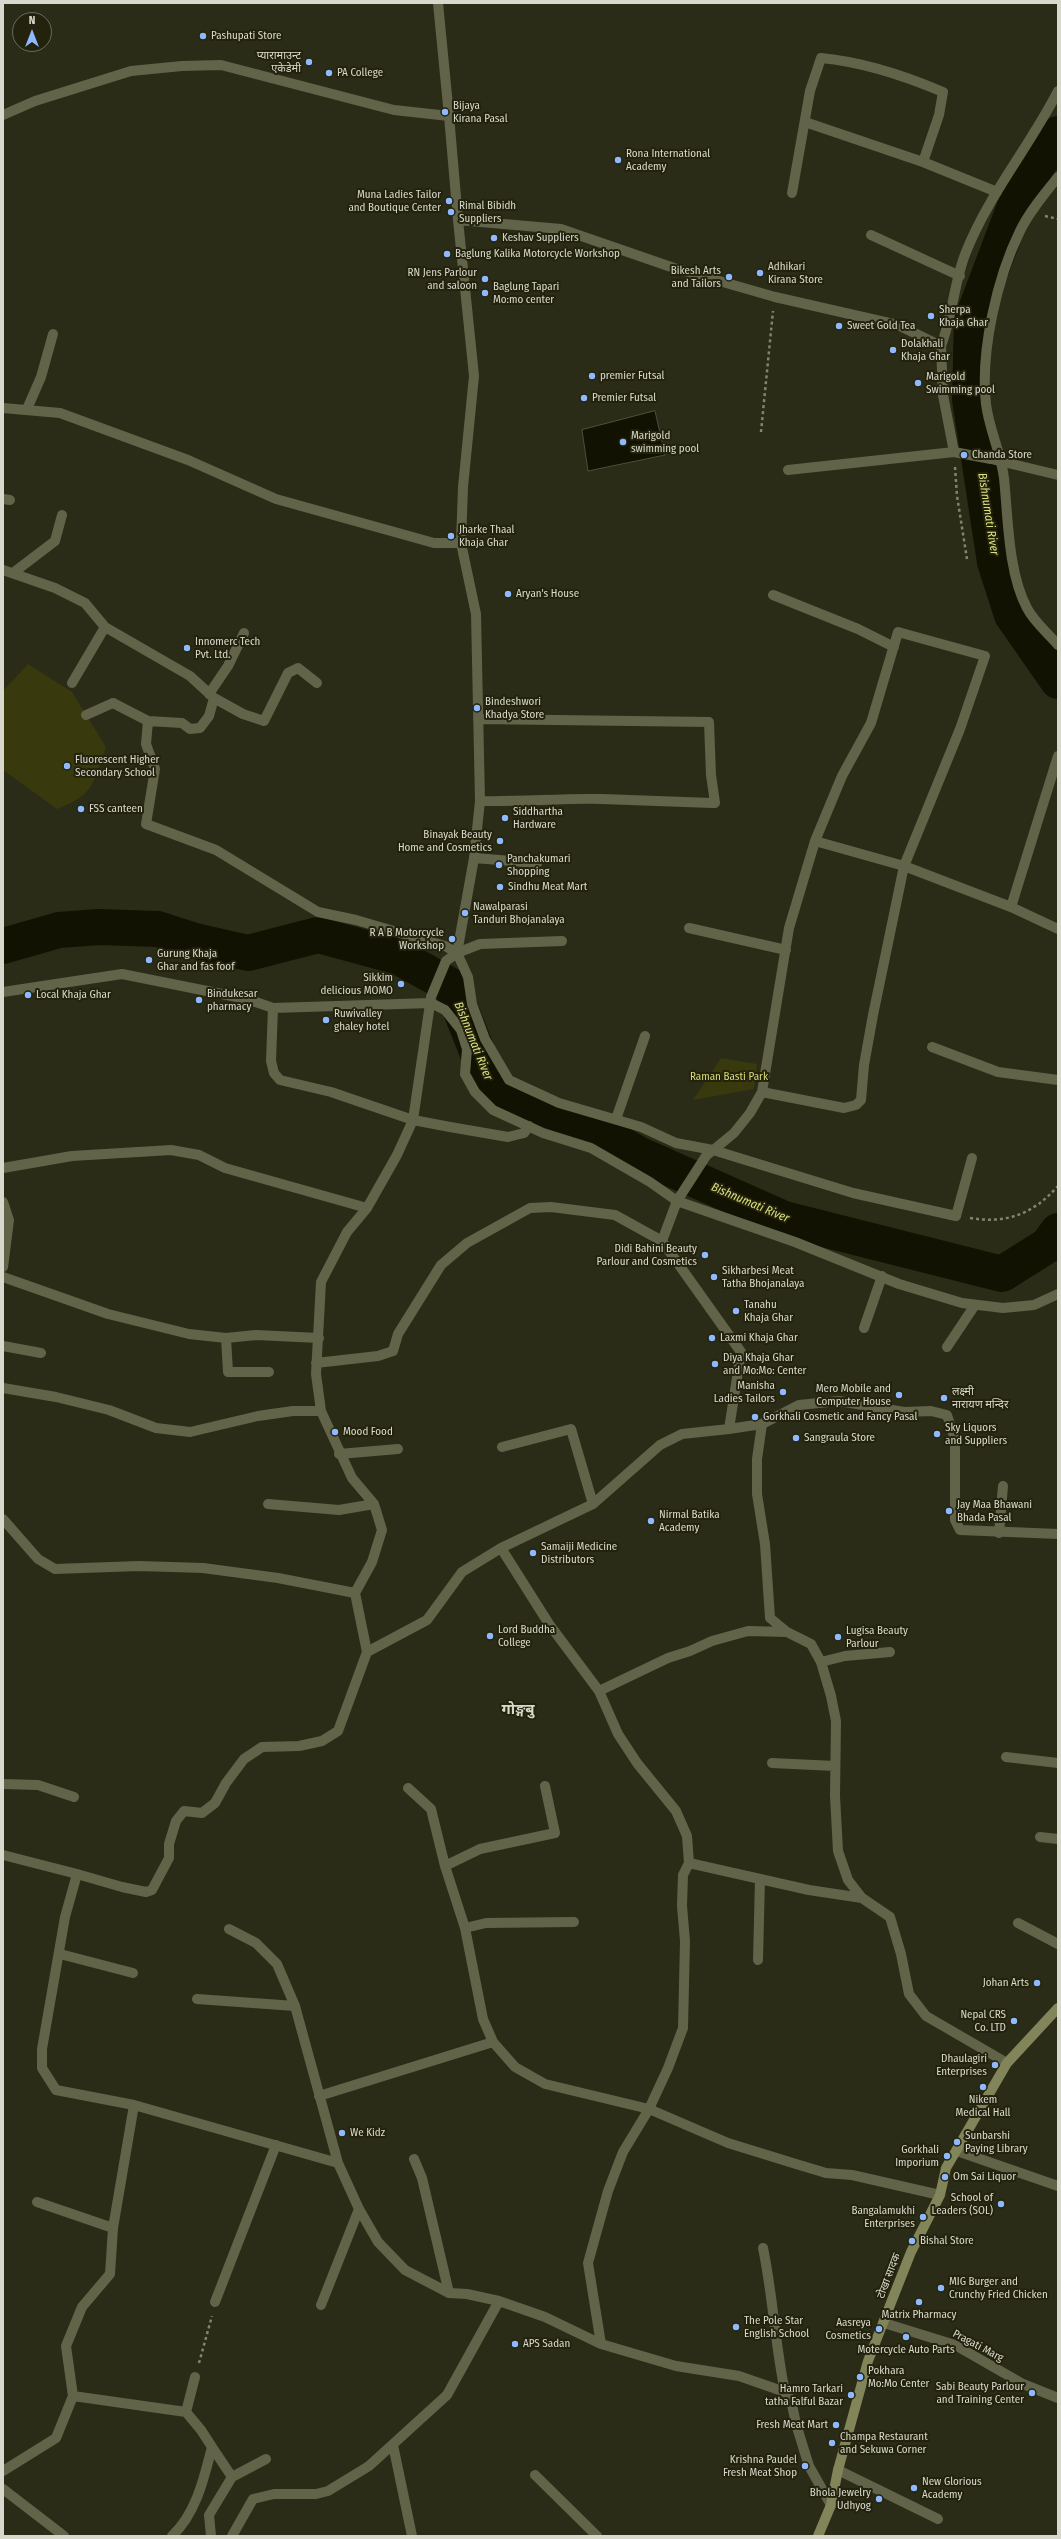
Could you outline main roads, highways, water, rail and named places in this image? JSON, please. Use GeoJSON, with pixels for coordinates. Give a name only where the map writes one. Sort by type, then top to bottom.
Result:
{"type":"FeatureCollection","features":[{"type":"Feature","properties":{"kind":"main road","name":"टोखा सादक"},"geometry":{"type":"LineString","coordinates":[[818,2536],[831,2505],[838,2470],[868,2361],[911,2252],[940,2195],[946,2168],[1007,2063],[1058,2008]]}},
{"type":"Feature","properties":{"kind":"waterway","name":"Bishnumati River"},"geometry":{"type":"LineString","coordinates":[[1058,134],[1020,193],[972,320],[970,399],[995,562],[1012,615],[1058,681]]}},
{"type":"Feature","properties":{"kind":"waterway","name":"Bishnumati River"},"geometry":{"type":"LineString","coordinates":[[3,946],[59,930],[99,927],[158,929],[195,941],[248,953],[318,935],[399,957],[451,986],[493,1091],[540,1115],[600,1132],[640,1155],[784,1219],[1002,1274],[1048,1245],[1058,1231]]}},
{"type":"Feature","properties":{"kind":"place","name":"Pashupati Store"},"geometry":{"type":"Point","coordinates":[203,36]}},
{"type":"Feature","properties":{"kind":"place","name":"प्यारामाउन्ट एकेडेमी"},"geometry":{"type":"Point","coordinates":[309,62]}},
{"type":"Feature","properties":{"kind":"place","name":"PA College"},"geometry":{"type":"Point","coordinates":[329,73]}},
{"type":"Feature","properties":{"kind":"place","name":"Bijaya Kirana Pasal"},"geometry":{"type":"Point","coordinates":[445,112]}},
{"type":"Feature","properties":{"kind":"place","name":"Rona International Academy"},"geometry":{"type":"Point","coordinates":[618,160]}},
{"type":"Feature","properties":{"kind":"place","name":"Muna Ladies Tailor and Boutique Center"},"geometry":{"type":"Point","coordinates":[449,201]}},
{"type":"Feature","properties":{"kind":"place","name":"Rimal Bibidh Suppliers"},"geometry":{"type":"Point","coordinates":[451,212]}},
{"type":"Feature","properties":{"kind":"place","name":"Keshav Suppliers"},"geometry":{"type":"Point","coordinates":[494,238]}},
{"type":"Feature","properties":{"kind":"place","name":"Baglung Kalika Motorcycle Workshop"},"geometry":{"type":"Point","coordinates":[447,254]}},
{"type":"Feature","properties":{"kind":"place","name":"Adhikari Kirana Store"},"geometry":{"type":"Point","coordinates":[760,273]}},
{"type":"Feature","properties":{"kind":"place","name":"Bikesh Arts and Tailors"},"geometry":{"type":"Point","coordinates":[729,277]}},
{"type":"Feature","properties":{"kind":"place","name":"RN Jens Parlour and saloon"},"geometry":{"type":"Point","coordinates":[485,279]}},
{"type":"Feature","properties":{"kind":"place","name":"Baglung Tapari Mo:mo center"},"geometry":{"type":"Point","coordinates":[485,293]}},
{"type":"Feature","properties":{"kind":"place","name":"Sherpa Khaja Ghar"},"geometry":{"type":"Point","coordinates":[931,316]}},
{"type":"Feature","properties":{"kind":"place","name":"Sweet Gold Tea"},"geometry":{"type":"Point","coordinates":[839,326]}},
{"type":"Feature","properties":{"kind":"place","name":"Dolakhali Khaja Ghar"},"geometry":{"type":"Point","coordinates":[893,350]}},
{"type":"Feature","properties":{"kind":"place","name":"premier Futsal"},"geometry":{"type":"Point","coordinates":[592,376]}},
{"type":"Feature","properties":{"kind":"place","name":"Marigold Swimming pool"},"geometry":{"type":"Point","coordinates":[918,383]}},
{"type":"Feature","properties":{"kind":"place","name":"Premier Futsal"},"geometry":{"type":"Point","coordinates":[584,398]}},
{"type":"Feature","properties":{"kind":"place","name":"Marigold swimming pool"},"geometry":{"type":"Point","coordinates":[623,442]}},
{"type":"Feature","properties":{"kind":"place","name":"Chanda Store"},"geometry":{"type":"Point","coordinates":[964,455]}},
{"type":"Feature","properties":{"kind":"place","name":"Jharke Thaal Khaja Ghar"},"geometry":{"type":"Point","coordinates":[451,536]}},
{"type":"Feature","properties":{"kind":"place","name":"Aryan's House"},"geometry":{"type":"Point","coordinates":[508,594]}},
{"type":"Feature","properties":{"kind":"place","name":"Innomerc Tech Pvt. Ltd."},"geometry":{"type":"Point","coordinates":[187,648]}},
{"type":"Feature","properties":{"kind":"place","name":"Bindeshwori Khadya Store"},"geometry":{"type":"Point","coordinates":[477,708]}},
{"type":"Feature","properties":{"kind":"place","name":"Fluorescent Higher Secondary School"},"geometry":{"type":"Point","coordinates":[67,766]}},
{"type":"Feature","properties":{"kind":"place","name":"FSS canteen"},"geometry":{"type":"Point","coordinates":[81,809]}},
{"type":"Feature","properties":{"kind":"place","name":"Siddhartha Hardware"},"geometry":{"type":"Point","coordinates":[505,818]}},
{"type":"Feature","properties":{"kind":"place","name":"Binayak Beauty Home and Cosmetics"},"geometry":{"type":"Point","coordinates":[500,841]}},
{"type":"Feature","properties":{"kind":"place","name":"Panchakumari Shopping"},"geometry":{"type":"Point","coordinates":[499,865]}},
{"type":"Feature","properties":{"kind":"place","name":"Sindhu Meat Mart"},"geometry":{"type":"Point","coordinates":[500,887]}},
{"type":"Feature","properties":{"kind":"place","name":"Nawalparasi Tanduri Bhojanalaya"},"geometry":{"type":"Point","coordinates":[465,913]}},
{"type":"Feature","properties":{"kind":"place","name":"R A B Motorcycle Workshop"},"geometry":{"type":"Point","coordinates":[452,939]}},
{"type":"Feature","properties":{"kind":"place","name":"Gurung Khaja Ghar and fas foof"},"geometry":{"type":"Point","coordinates":[149,960]}},
{"type":"Feature","properties":{"kind":"place","name":"Sikkim delicious MOMO"},"geometry":{"type":"Point","coordinates":[401,984]}},
{"type":"Feature","properties":{"kind":"place","name":"Local Khaja Ghar"},"geometry":{"type":"Point","coordinates":[28,995]}},
{"type":"Feature","properties":{"kind":"place","name":"Bindukesar pharmacy"},"geometry":{"type":"Point","coordinates":[199,1000]}},
{"type":"Feature","properties":{"kind":"place","name":"Ruwivalley ghaley hotel"},"geometry":{"type":"Point","coordinates":[326,1020]}},
{"type":"Feature","properties":{"kind":"place","name":"Didi Bahini Beauty Parlour and Cosmetics"},"geometry":{"type":"Point","coordinates":[705,1255]}},
{"type":"Feature","properties":{"kind":"place","name":"Sikharbesi Meat Tatha Bhojanalaya"},"geometry":{"type":"Point","coordinates":[714,1277]}},
{"type":"Feature","properties":{"kind":"place","name":"Tanahu Khaja Ghar"},"geometry":{"type":"Point","coordinates":[736,1311]}},
{"type":"Feature","properties":{"kind":"place","name":"Laxmi Khaja Ghar"},"geometry":{"type":"Point","coordinates":[712,1338]}},
{"type":"Feature","properties":{"kind":"place","name":"Diya Khaja Ghar and Mo:Mo: Center"},"geometry":{"type":"Point","coordinates":[715,1364]}},
{"type":"Feature","properties":{"kind":"place","name":"Manisha Ladies Tailors"},"geometry":{"type":"Point","coordinates":[783,1392]}},
{"type":"Feature","properties":{"kind":"place","name":"Mero Mobile and Computer House"},"geometry":{"type":"Point","coordinates":[899,1395]}},
{"type":"Feature","properties":{"kind":"place","name":"लक्ष्मी नारायण मन्दिर"},"geometry":{"type":"Point","coordinates":[944,1398]}},
{"type":"Feature","properties":{"kind":"place","name":"Gorkhali Cosmetic and Fancy Pasal"},"geometry":{"type":"Point","coordinates":[755,1417]}},
{"type":"Feature","properties":{"kind":"place","name":"Mood Food"},"geometry":{"type":"Point","coordinates":[335,1432]}},
{"type":"Feature","properties":{"kind":"place","name":"Sky Liquors and Suppliers"},"geometry":{"type":"Point","coordinates":[937,1434]}},
{"type":"Feature","properties":{"kind":"place","name":"Sangraula Store"},"geometry":{"type":"Point","coordinates":[796,1438]}},
{"type":"Feature","properties":{"kind":"place","name":"Jay Maa Bhawani Bhada Pasal"},"geometry":{"type":"Point","coordinates":[949,1511]}},
{"type":"Feature","properties":{"kind":"place","name":"Nirmal Batika Academy"},"geometry":{"type":"Point","coordinates":[651,1521]}},
{"type":"Feature","properties":{"kind":"place","name":"Samaiji Medicine Distributors"},"geometry":{"type":"Point","coordinates":[533,1553]}},
{"type":"Feature","properties":{"kind":"place","name":"Lord Buddha College"},"geometry":{"type":"Point","coordinates":[490,1636]}},
{"type":"Feature","properties":{"kind":"place","name":"Lugisa Beauty Parlour"},"geometry":{"type":"Point","coordinates":[838,1637]}},
{"type":"Feature","properties":{"kind":"place","name":"Johan Arts"},"geometry":{"type":"Point","coordinates":[1037,1983]}},
{"type":"Feature","properties":{"kind":"place","name":"Nepal CRS Co. LTD"},"geometry":{"type":"Point","coordinates":[1014,2021]}},
{"type":"Feature","properties":{"kind":"place","name":"Dhaulagiri Enterprises"},"geometry":{"type":"Point","coordinates":[995,2065]}},
{"type":"Feature","properties":{"kind":"place","name":"Nikem Medical Hall"},"geometry":{"type":"Point","coordinates":[983,2087]}},
{"type":"Feature","properties":{"kind":"place","name":"We Kidz"},"geometry":{"type":"Point","coordinates":[342,2133]}},
{"type":"Feature","properties":{"kind":"place","name":"Sunbarshi Paying Library"},"geometry":{"type":"Point","coordinates":[957,2142]}},
{"type":"Feature","properties":{"kind":"place","name":"Gorkhali Imporium"},"geometry":{"type":"Point","coordinates":[947,2156]}},
{"type":"Feature","properties":{"kind":"place","name":"Om Sai Liquor"},"geometry":{"type":"Point","coordinates":[945,2177]}},
{"type":"Feature","properties":{"kind":"place","name":"School of Leaders (SOL)"},"geometry":{"type":"Point","coordinates":[1001,2204]}},
{"type":"Feature","properties":{"kind":"place","name":"Bangalamukhi Enterprises"},"geometry":{"type":"Point","coordinates":[923,2217]}},
{"type":"Feature","properties":{"kind":"place","name":"Bishal Store"},"geometry":{"type":"Point","coordinates":[912,2241]}},
{"type":"Feature","properties":{"kind":"place","name":"MIG Burger and Crunchy Fried Chicken"},"geometry":{"type":"Point","coordinates":[941,2288]}},
{"type":"Feature","properties":{"kind":"place","name":"Matrix Pharmacy"},"geometry":{"type":"Point","coordinates":[919,2302]}},
{"type":"Feature","properties":{"kind":"place","name":"The Pole Star English School"},"geometry":{"type":"Point","coordinates":[736,2327]}},
{"type":"Feature","properties":{"kind":"place","name":"Aasreya Cosmetics"},"geometry":{"type":"Point","coordinates":[879,2329]}},
{"type":"Feature","properties":{"kind":"place","name":"Motercycle Auto Parts"},"geometry":{"type":"Point","coordinates":[906,2337]}},
{"type":"Feature","properties":{"kind":"place","name":"APS Sadan"},"geometry":{"type":"Point","coordinates":[515,2344]}},
{"type":"Feature","properties":{"kind":"place","name":"Pokhara Mo:Mo Center"},"geometry":{"type":"Point","coordinates":[860,2377]}},
{"type":"Feature","properties":{"kind":"place","name":"Sabi Beauty Parlour and Training Center"},"geometry":{"type":"Point","coordinates":[1032,2393]}},
{"type":"Feature","properties":{"kind":"place","name":"Hamro Tarkari tatha Falful Bazar"},"geometry":{"type":"Point","coordinates":[851,2395]}},
{"type":"Feature","properties":{"kind":"place","name":"Fresh Meat Mart"},"geometry":{"type":"Point","coordinates":[836,2425]}},
{"type":"Feature","properties":{"kind":"place","name":"Champa Restaurant and Sekuwa Corner"},"geometry":{"type":"Point","coordinates":[832,2443]}},
{"type":"Feature","properties":{"kind":"place","name":"Krishna Paudel Fresh Meat Shop"},"geometry":{"type":"Point","coordinates":[805,2466]}},
{"type":"Feature","properties":{"kind":"place","name":"New Glorious Academy"},"geometry":{"type":"Point","coordinates":[914,2488]}},
{"type":"Feature","properties":{"kind":"place","name":"Bhola Jewelry Udhyog"},"geometry":{"type":"Point","coordinates":[879,2499]}},
{"type":"Feature","properties":{"kind":"district","name":"गोङ्गबु"},"geometry":{"type":"Point","coordinates":[518,1710]}},
{"type":"Feature","properties":{"kind":"park label","name":"Raman Basti Park"},"geometry":{"type":"Point","coordinates":[729,1077]}}]}
